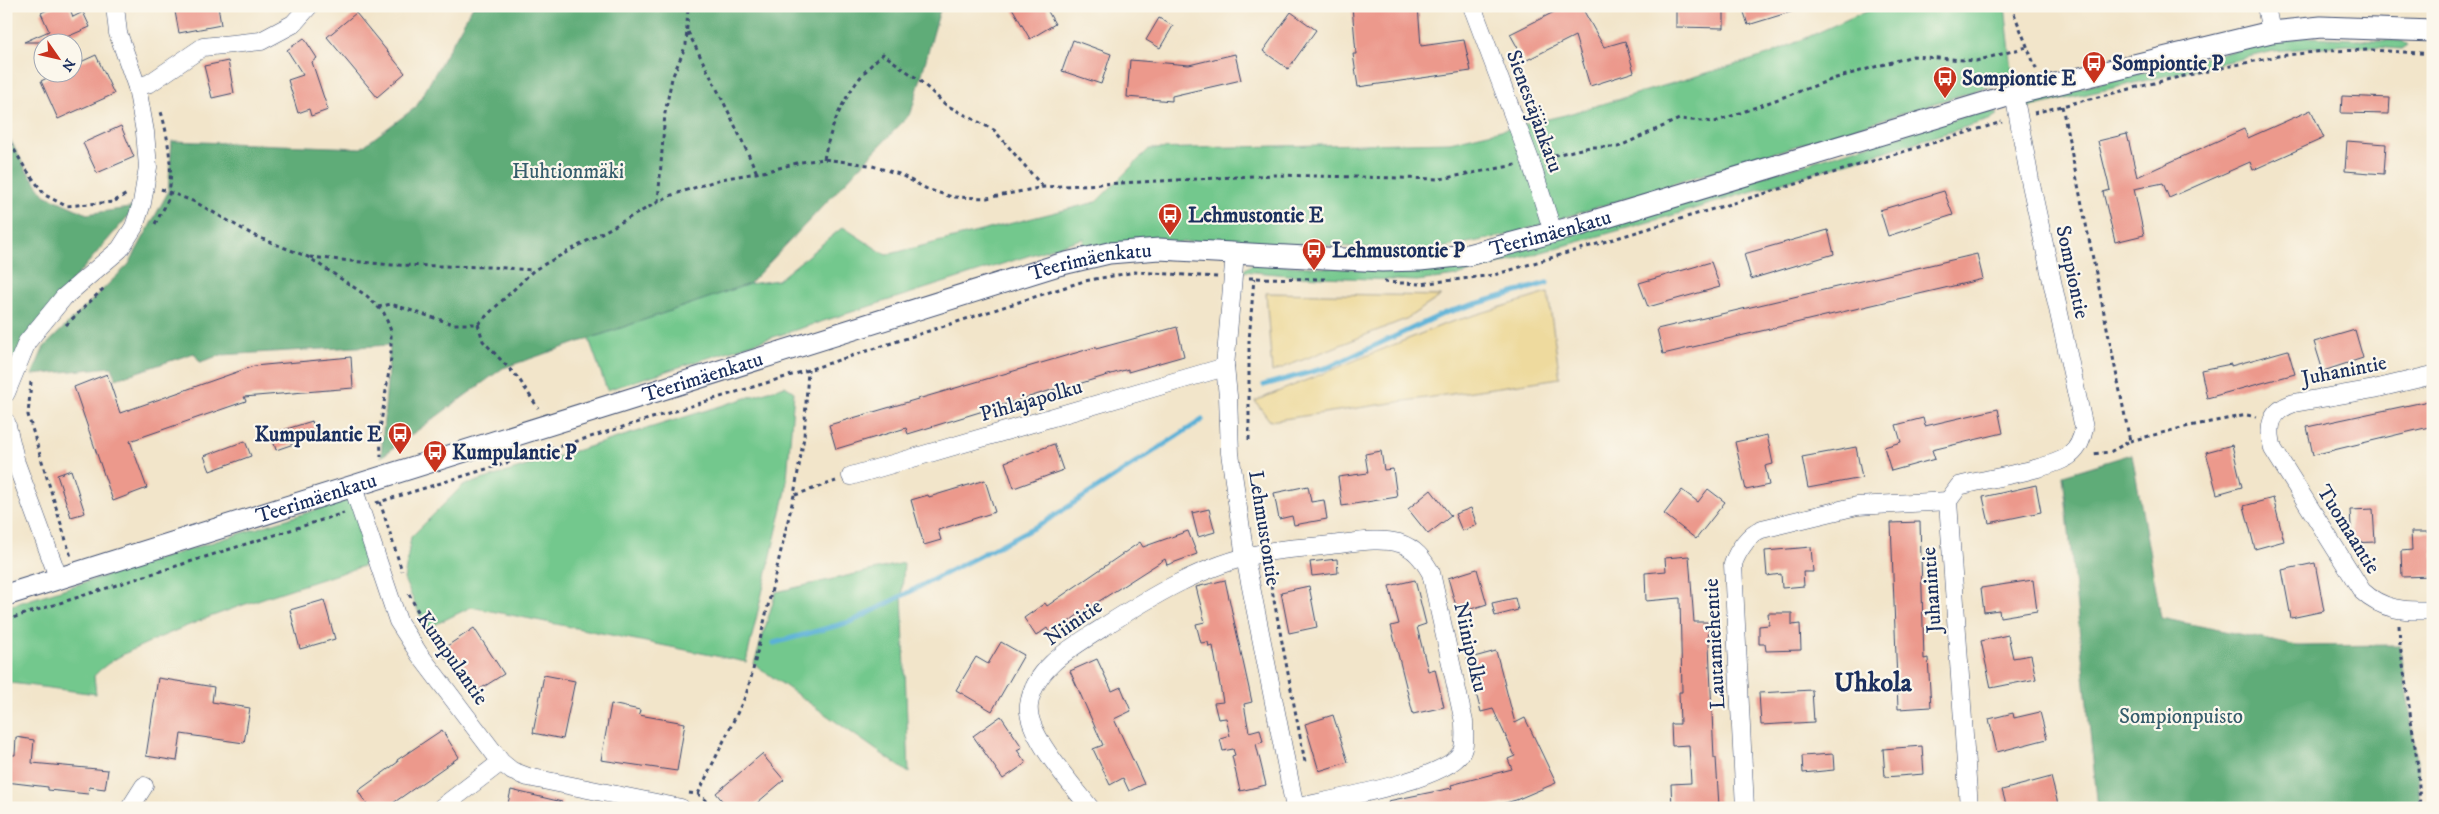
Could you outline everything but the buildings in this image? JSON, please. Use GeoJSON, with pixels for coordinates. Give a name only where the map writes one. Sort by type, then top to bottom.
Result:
{"type":"FeatureCollection","features":[{"type":"Feature","properties":{"kind":"street"},"geometry":{"type":"LineString","coordinates":[[6,393],[27,342],[64,297],[120,249],[134,227],[142,203],[148,167],[143,85],[118,33],[115,6]]}},
{"type":"Feature","properties":{"kind":"street"},"geometry":{"type":"LineString","coordinates":[[143,85],[203,47],[261,41],[293,24],[309,6]]}},
{"type":"Feature","properties":{"kind":"street","name":"Sienestäjänkatu"},"geometry":{"type":"LineString","coordinates":[[1472,6],[1530,160],[1553,232]]}},
{"type":"Feature","properties":{"kind":"street"},"geometry":{"type":"LineString","coordinates":[[2266,6],[2271,32]]}},
{"type":"Feature","properties":{"kind":"street","name":"Teerimäenkatu"},"geometry":{"type":"LineString","coordinates":[[6,595],[1058,265],[1109,253],[1159,249],[1382,261],[1420,260],[1468,255],[1553,232],[2014,94],[2271,32],[2321,27],[2433,31]]}},
{"type":"Feature","properties":{"kind":"street","name":"Sompiontie"},"geometry":{"type":"LineString","coordinates":[[2014,94],[2032,189],[2084,428],[2082,439],[2069,456]]}},
{"type":"Feature","properties":{"kind":"street","name":"Lehmustontie"},"geometry":{"type":"LineString","coordinates":[[1235,253],[1224,367],[1228,396],[1230,453],[1245,558],[1295,808]]}},
{"type":"Feature","properties":{"kind":"street","name":"Pihlajapolku"},"geometry":{"type":"LineString","coordinates":[[851,476],[1224,367]]}},
{"type":"Feature","properties":{"kind":"street","name":"Juhanintie"},"geometry":{"type":"LineString","coordinates":[[2272,422],[2283,407],[2294,403],[2374,389],[2433,375]]}},
{"type":"Feature","properties":{"kind":"street"},"geometry":{"type":"LineString","coordinates":[[6,422],[16,463],[67,575]]}},
{"type":"Feature","properties":{"kind":"street","name":"Tuomaantie"},"geometry":{"type":"LineString","coordinates":[[2272,422],[2269,432],[2273,449],[2362,592],[2378,604],[2399,609],[2433,610]]}},
{"type":"Feature","properties":{"kind":"street"},"geometry":{"type":"LineString","coordinates":[[1948,501],[1959,486],[2044,466],[2069,456]]}},
{"type":"Feature","properties":{"kind":"street","name":"Kumpulantie"},"geometry":{"type":"LineString","coordinates":[[353,487],[398,621],[419,654],[501,762],[512,771],[528,777],[680,799]]}},
{"type":"Feature","properties":{"kind":"street","name":"Juhanintie"},"geometry":{"type":"LineString","coordinates":[[1948,501],[1969,808]]}},
{"type":"Feature","properties":{"kind":"street","name":"Lautamiehentie"},"geometry":{"type":"LineString","coordinates":[[1745,808],[1733,564],[1735,557],[1755,531],[1762,529],[1857,506],[1948,501]]}},
{"type":"Feature","properties":{"kind":"street","name":"Niinipolku"},"geometry":{"type":"LineString","coordinates":[[1245,558],[1264,553],[1386,540],[1400,543],[1413,550],[1422,558],[1431,573],[1464,722],[1464,743],[1461,753],[1450,764],[1428,776],[1295,808]]}},
{"type":"Feature","properties":{"kind":"street","name":"Niinitie"},"geometry":{"type":"LineString","coordinates":[[1090,808],[1034,730],[1029,705],[1044,673],[1059,656],[1159,592],[1189,578],[1245,558]]}},
{"type":"Feature","properties":{"kind":"street"},"geometry":{"type":"LineString","coordinates":[[441,808],[501,762]]}},
{"type":"Feature","properties":{"kind":"street"},"geometry":{"type":"LineString","coordinates":[[130,808],[144,786]]}},
{"type":"Feature","properties":{"kind":"path"},"geometry":{"type":"LineString","coordinates":[[658,202],[665,113],[672,78],[686,45],[688,6]]}},
{"type":"Feature","properties":{"kind":"path"},"geometry":{"type":"LineString","coordinates":[[2011,6],[2050,109]]}},
{"type":"Feature","properties":{"kind":"path"},"geometry":{"type":"LineString","coordinates":[[687,30],[723,99],[756,173]]}},
{"type":"Feature","properties":{"kind":"path"},"geometry":{"type":"LineString","coordinates":[[378,307],[390,304],[453,324],[478,324],[534,270],[669,196],[720,178],[756,173],[801,162],[824,159],[869,164],[899,174],[927,189],[952,197],[987,198],[1044,187],[1274,175],[1440,179],[1507,168],[1530,160],[1590,147],[1618,147],[1679,119],[1715,122],[1836,78],[1913,56],[1976,61],[2027,47]]}},
{"type":"Feature","properties":{"kind":"path"},"geometry":{"type":"LineString","coordinates":[[824,159],[829,136],[846,98],[866,69],[883,54],[919,80],[946,105],[994,130],[1044,187]]}},
{"type":"Feature","properties":{"kind":"path"},"geometry":{"type":"LineString","coordinates":[[143,85],[165,124],[170,172],[168,199],[150,233]]}},
{"type":"Feature","properties":{"kind":"path"},"geometry":{"type":"LineString","coordinates":[[2062,106],[2130,441]]}},
{"type":"Feature","properties":{"kind":"path"},"geometry":{"type":"LineString","coordinates":[[6,136],[25,168],[45,195],[66,206],[113,202],[145,185],[168,192],[195,202],[255,236],[308,257],[348,282],[378,307],[384,313],[391,331],[391,358],[380,429],[381,457],[392,499]]}},
{"type":"Feature","properties":{"kind":"path"},"geometry":{"type":"LineString","coordinates":[[308,257],[392,265],[534,270]]}},
{"type":"Feature","properties":{"kind":"path"},"geometry":{"type":"LineString","coordinates":[[61,329],[108,284]]}},
{"type":"Feature","properties":{"kind":"path"},"geometry":{"type":"LineString","coordinates":[[478,324],[483,341],[519,378],[549,425]]}},
{"type":"Feature","properties":{"kind":"path"},"geometry":{"type":"LineString","coordinates":[[680,799],[698,794],[746,695],[794,496],[804,437],[808,370]]}},
{"type":"Feature","properties":{"kind":"path"},"geometry":{"type":"LineString","coordinates":[[32,375],[28,415],[67,575],[84,595]]}},
{"type":"Feature","properties":{"kind":"path"},"geometry":{"type":"LineString","coordinates":[[2069,456],[2110,452],[2130,441],[2189,426],[2247,415],[2272,422]]}},
{"type":"Feature","properties":{"kind":"path"},"geometry":{"type":"LineString","coordinates":[[794,496],[851,476]]}},
{"type":"Feature","properties":{"kind":"path"},"geometry":{"type":"LineString","coordinates":[[380,502],[404,579]]}},
{"type":"Feature","properties":{"kind":"path"},"geometry":{"type":"LineString","coordinates":[[406,586],[426,628],[452,666]]}},
{"type":"Feature","properties":{"kind":"path"},"geometry":{"type":"LineString","coordinates":[[2399,609],[2400,644],[2418,767],[2420,808]]}},
{"type":"Feature","properties":{"kind":"path"},"geometry":{"type":"LineString","coordinates":[[698,794],[716,808]]}},
{"type":"Feature","properties":{"kind":"green space","name":"Huhtionmäki"},"geometry":{"type":"Polygon","coordinates":[[[473,6],[941,6],[911,113],[749,284],[503,368],[381,457],[390,345],[221,355],[200,362],[194,353],[116,379],[112,367],[32,375],[44,347],[129,264],[168,192],[172,141],[361,148],[416,107],[473,6]]]}},
{"type":"Feature","properties":{"kind":"green space"},"geometry":{"type":"Polygon","coordinates":[[[1877,6],[2005,6],[2013,79],[1504,236],[1430,250],[1208,241],[1082,247],[1084,238],[607,390],[589,339],[749,284],[778,280],[843,227],[886,255],[1096,202],[1149,149],[1450,142],[1565,115],[1768,55],[1877,6]]]}},
{"type":"Feature","properties":{"kind":"green space"},"geometry":{"type":"Polygon","coordinates":[[[2305,37],[2402,41],[2408,45],[2402,49],[2346,45],[2274,51],[2022,109],[2027,102],[2208,56],[2305,37]]]}},
{"type":"Feature","properties":{"kind":"green space"},"geometry":{"type":"Polygon","coordinates":[[[1985,110],[1998,114],[1989,120],[1677,214],[1457,276],[1417,281],[1299,276],[1242,271],[1253,264],[1374,270],[1460,267],[1985,110]]]}},
{"type":"Feature","properties":{"kind":"green space"},"geometry":{"type":"Polygon","coordinates":[[[6,131],[25,168],[45,195],[87,214],[136,207],[62,293],[6,378],[6,131]]]}},
{"type":"Feature","properties":{"kind":"green space"},"geometry":{"type":"Polygon","coordinates":[[[785,386],[794,392],[786,491],[746,662],[471,607],[426,629],[404,579],[411,537],[462,486],[785,386]]]}},
{"type":"Feature","properties":{"kind":"green space","name":"Sompionpuisto"},"geometry":{"type":"Polygon","coordinates":[[[2132,454],[2161,618],[2297,646],[2400,645],[2418,767],[2420,808],[2098,808],[2063,475],[2132,454]]]}},
{"type":"Feature","properties":{"kind":"green space"},"geometry":{"type":"Polygon","coordinates":[[[357,497],[379,561],[238,607],[183,627],[131,650],[107,664],[94,676],[96,694],[11,683],[6,686],[6,607],[357,497]]]}},
{"type":"Feature","properties":{"kind":"green space"},"geometry":{"type":"Polygon","coordinates":[[[904,563],[902,593],[909,773],[754,664],[776,592],[904,563]]]}},
{"type":"Feature","properties":{"kind":"sand"},"geometry":{"type":"Polygon","coordinates":[[[1266,293],[1441,296],[1406,319],[1272,372],[1266,293]]]}},
{"type":"Feature","properties":{"kind":"sand"},"geometry":{"type":"Polygon","coordinates":[[[1548,293],[1560,378],[1270,421],[1255,401],[1445,324],[1548,293]]]}},
{"type":"Feature","properties":{"kind":"waterway"},"geometry":{"type":"LineString","coordinates":[[1264,385],[1329,367],[1445,313],[1547,283]]}},
{"type":"Feature","properties":{"kind":"waterway"},"geometry":{"type":"LineString","coordinates":[[774,643],[853,621],[1043,523],[1202,420]]}},
{"type":"Feature","properties":{"kind":"place","name":"Sompiontie P"},"geometry":{"type":"Point","coordinates":[2094,84]}},
{"type":"Feature","properties":{"kind":"place","name":"Sompiontie E"},"geometry":{"type":"Point","coordinates":[1945,99]}},
{"type":"Feature","properties":{"kind":"place","name":"Lehmustontie E"},"geometry":{"type":"Point","coordinates":[1170,236]}},
{"type":"Feature","properties":{"kind":"place","name":"Lehmustontie P"},"geometry":{"type":"Point","coordinates":[1314,271]}},
{"type":"Feature","properties":{"kind":"place","name":"Kumpulantie E"},"geometry":{"type":"Point","coordinates":[400,455]}},
{"type":"Feature","properties":{"kind":"place","name":"Kumpulantie P"},"geometry":{"type":"Point","coordinates":[435,473]}},
{"type":"Feature","properties":{"kind":"district","name":"Uhkola"},"geometry":{"type":"Point","coordinates":[1873,682]}}]}
